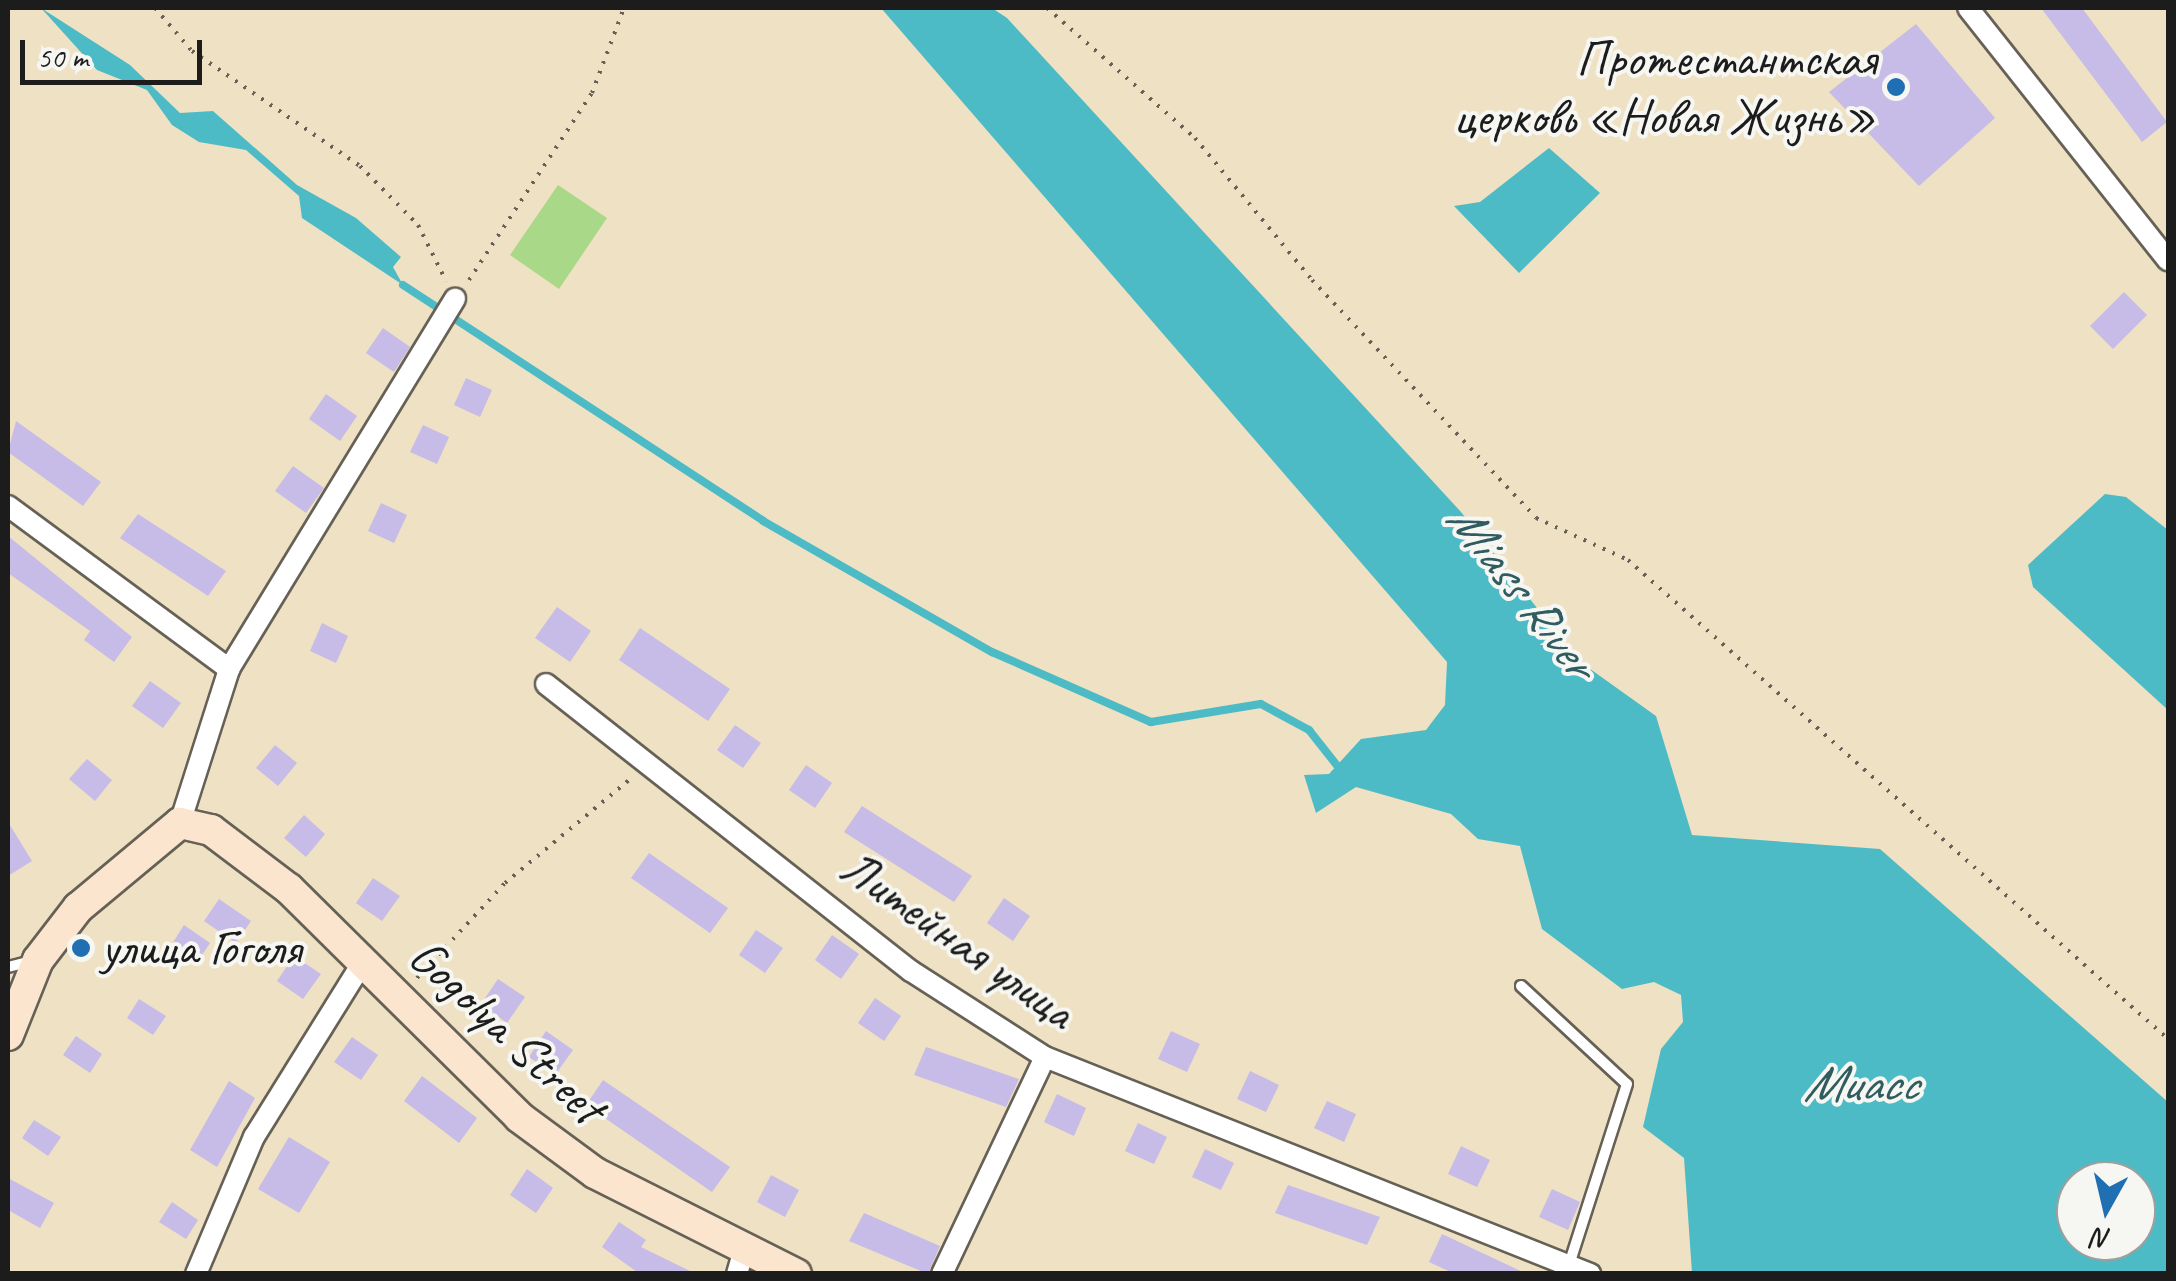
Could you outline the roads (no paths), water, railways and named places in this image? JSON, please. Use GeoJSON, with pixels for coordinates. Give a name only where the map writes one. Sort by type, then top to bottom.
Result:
{"type":"FeatureCollection","features":[{"type":"Feature","properties":{"kind":"street"},"geometry":{"type":"LineString","coordinates":[[1968,8],[2168,260]]}},
{"type":"Feature","properties":{"kind":"street"},"geometry":{"type":"LineString","coordinates":[[8,1035],[38,960],[78,908],[180,823],[230,669],[454,299]]}},
{"type":"Feature","properties":{"kind":"street"},"geometry":{"type":"LineString","coordinates":[[8,506],[230,669]]}},
{"type":"Feature","properties":{"kind":"street","name":"Литейная улица"},"geometry":{"type":"LineString","coordinates":[[546,684],[652,761],[911,971],[1045,1057],[1590,1274]]}},
{"type":"Feature","properties":{"kind":"street","name":"Gogolya Street"},"geometry":{"type":"LineString","coordinates":[[180,823],[237,848],[364,962],[519,1118],[594,1174],[741,1262],[796,1274]]}},
{"type":"Feature","properties":{"kind":"street"},"geometry":{"type":"LineString","coordinates":[[196,1274],[254,1137],[364,962]]}},
{"type":"Feature","properties":{"kind":"street"},"geometry":{"type":"LineString","coordinates":[[942,1274],[1045,1057]]}},
{"type":"Feature","properties":{"kind":"lane"},"geometry":{"type":"LineString","coordinates":[[8,967],[38,960]]}},
{"type":"Feature","properties":{"kind":"lane"},"geometry":{"type":"LineString","coordinates":[[1521,986],[1627,1084],[1568,1266]]}},
{"type":"Feature","properties":{"kind":"water"},"geometry":{"type":"Polygon","coordinates":[[[41,8],[130,65],[180,113],[213,111],[297,185],[356,218],[401,257],[393,267],[403,285],[302,218],[299,196],[246,150],[199,142],[172,125],[147,90],[97,70],[41,8]]]}},
{"type":"Feature","properties":{"kind":"water","name":"Миасс"},"geometry":{"type":"Polygon","coordinates":[[[881,8],[992,8],[1007,18],[1461,512],[1579,661],[1656,716],[1692,835],[1880,849],[2168,1102],[2168,1273],[1692,1273],[1684,1158],[1643,1127],[1661,1049],[1683,1022],[1681,995],[1654,982],[1622,989],[1542,929],[1520,846],[1478,839],[1451,814],[1356,787],[1316,813],[1304,775],[1329,774],[1361,739],[1426,730],[1445,705],[1447,662],[881,8]]]}},
{"type":"Feature","properties":{"kind":"water"},"geometry":{"type":"Polygon","coordinates":[[[1549,148],[1600,193],[1519,273],[1454,206],[1480,202],[1549,148]]]}},
{"type":"Feature","properties":{"kind":"water"},"geometry":{"type":"Polygon","coordinates":[[[2105,494],[2126,497],[2168,530],[2168,710],[2033,587],[2028,565],[2105,494]]]}},
{"type":"Feature","properties":{"kind":"waterway"},"geometry":{"type":"LineString","coordinates":[[403,285],[763,521],[992,652],[1151,722],[1261,704],[1309,730],[1339,768]]}},
{"type":"Feature","properties":{"kind":"place","name":"Протестантская церковь «Новая Жизнь»"},"geometry":{"type":"Point","coordinates":[1896,87]}},
{"type":"Feature","properties":{"kind":"place","name":"улица Гоголя"},"geometry":{"type":"Point","coordinates":[81,948]}},
{"type":"Feature","properties":{"kind":"water label","name":"Miass River"},"geometry":{"type":"Point","coordinates":[1521,590]}}]}
